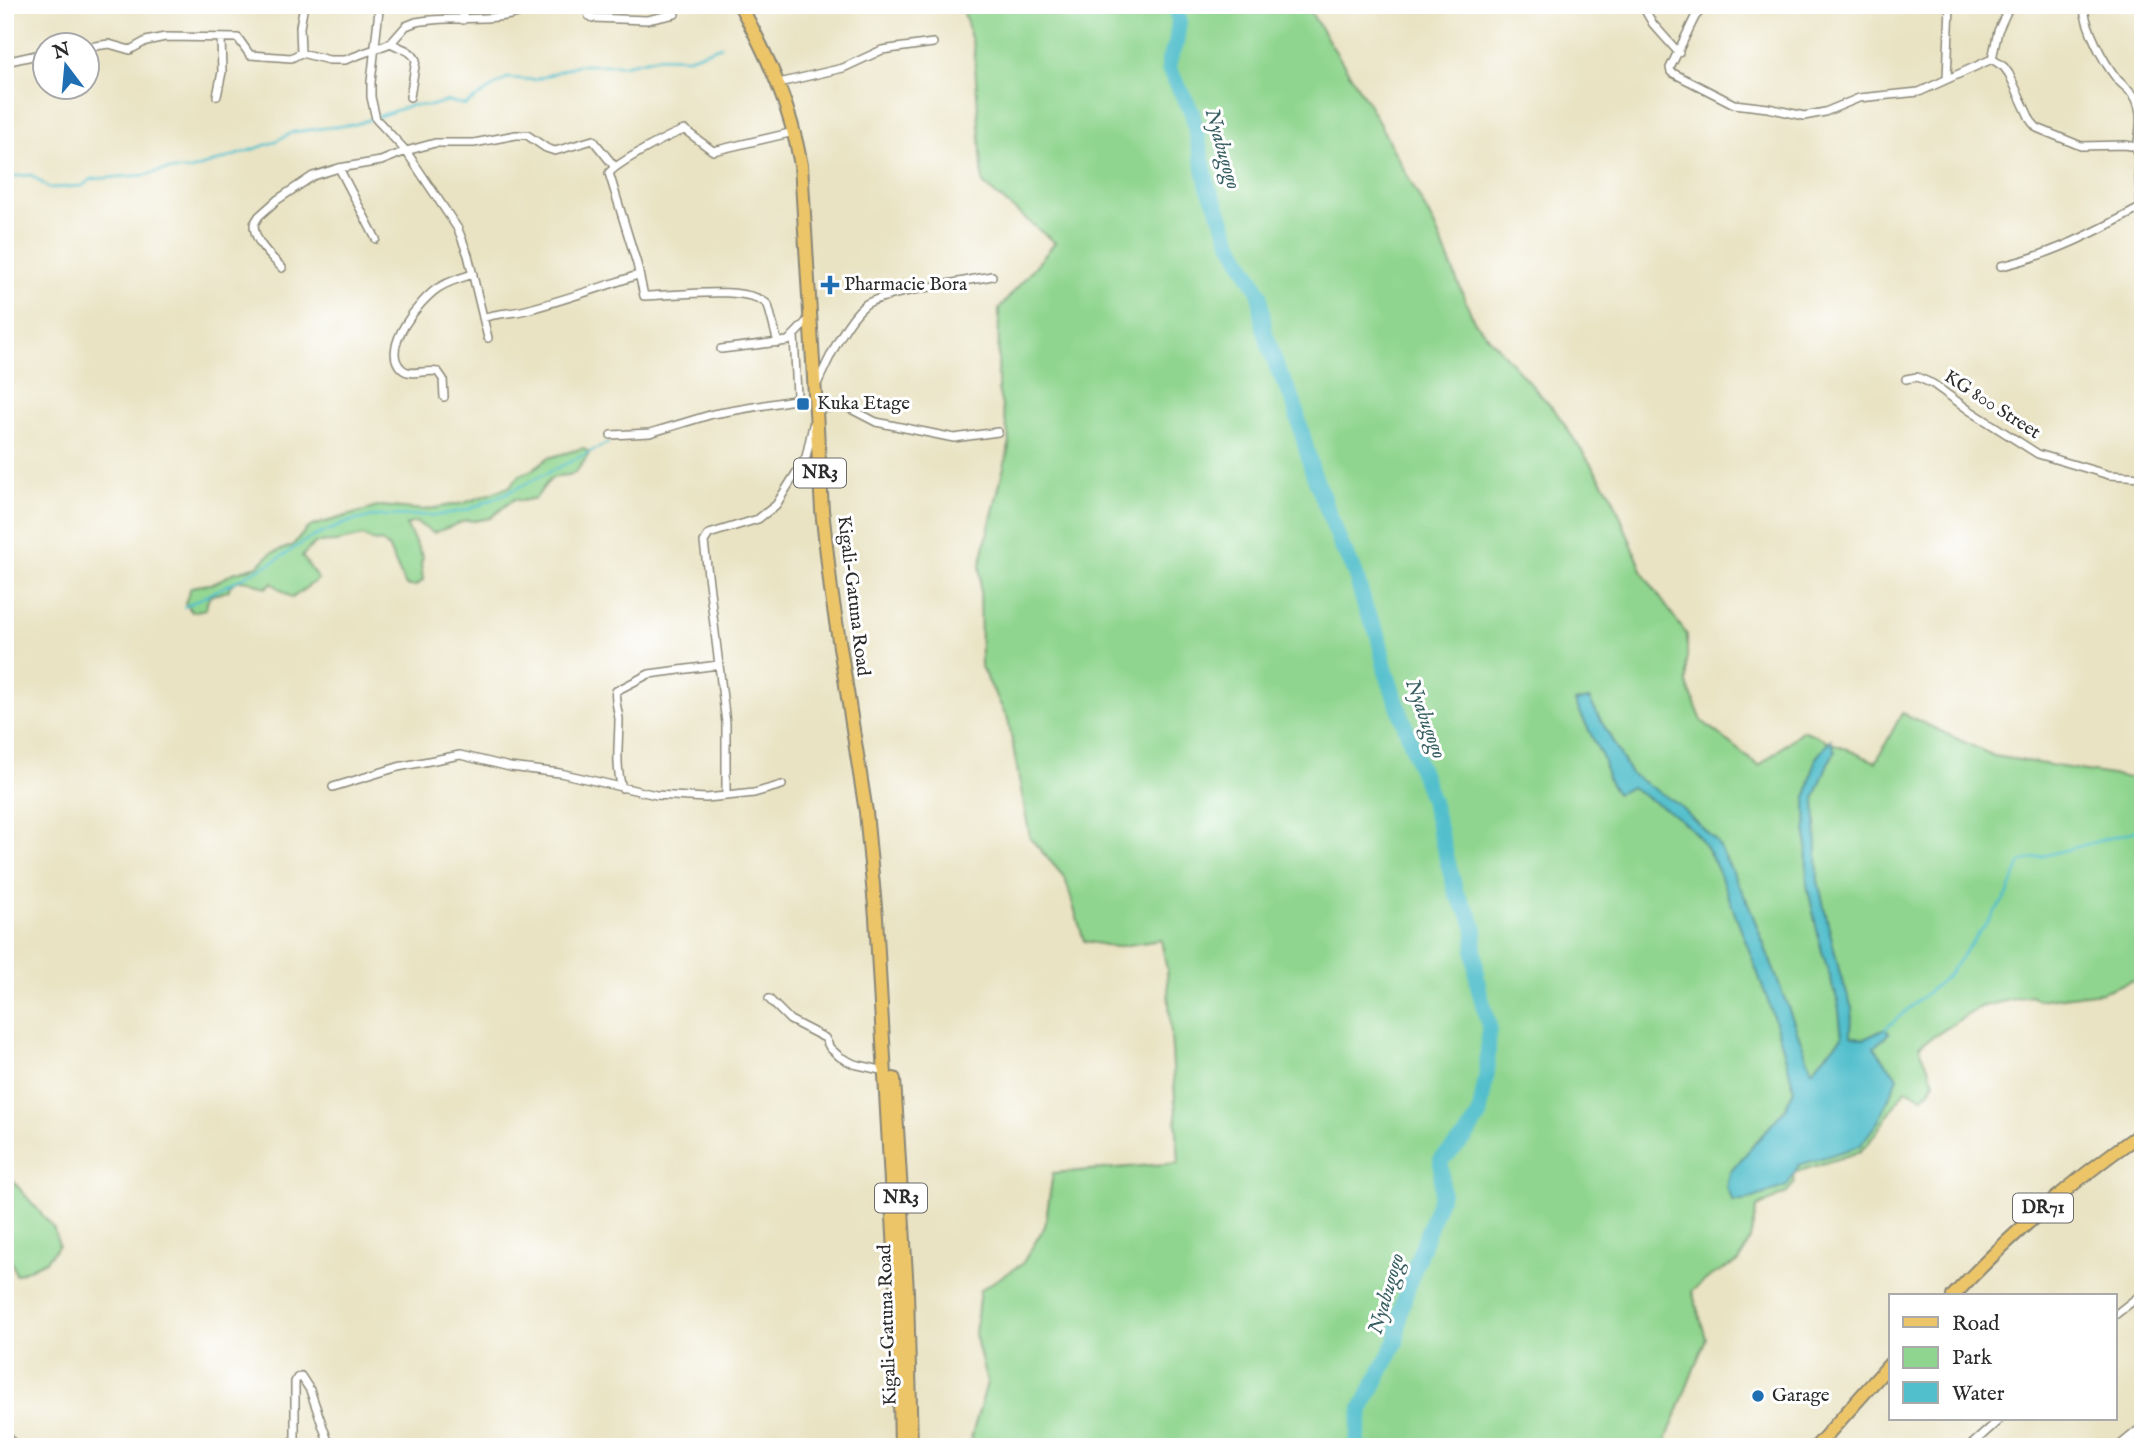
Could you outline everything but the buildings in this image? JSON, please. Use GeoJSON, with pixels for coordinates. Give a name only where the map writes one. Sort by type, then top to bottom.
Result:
{"type":"FeatureCollection","features":[{"type":"Feature","properties":{"kind":"main road","name":"Kigali-Gatuna Road"},"geometry":{"type":"LineString","coordinates":[[740,5],[779,83],[801,165],[822,510],[866,812],[878,951],[898,1305],[901,1447]]}},
{"type":"Feature","properties":{"kind":"main road","name":"Kigali-Gatuna Road"},"geometry":{"type":"LineString","coordinates":[[878,951],[889,1017],[899,1135],[911,1447]]}},
{"type":"Feature","properties":{"kind":"main road","name":"DR71"},"geometry":{"type":"LineString","coordinates":[[1955,1294],[2052,1200],[2099,1162],[2143,1132]]}},
{"type":"Feature","properties":{"kind":"main road"},"geometry":{"type":"LineString","coordinates":[[1816,1447],[1889,1365]]}},
{"type":"Feature","properties":{"kind":"street"},"geometry":{"type":"LineString","coordinates":[[301,53],[300,27],[304,5]]}},
{"type":"Feature","properties":{"kind":"street"},"geometry":{"type":"LineString","coordinates":[[463,5],[463,20]]}},
{"type":"Feature","properties":{"kind":"street"},"geometry":{"type":"LineString","coordinates":[[102,45],[109,44],[125,51],[146,41],[165,37],[238,38],[250,55],[291,58],[301,53],[329,60],[345,60],[391,43],[406,26],[416,22],[463,20],[522,12],[536,5]]}},
{"type":"Feature","properties":{"kind":"street"},"geometry":{"type":"LineString","coordinates":[[586,5],[589,16],[593,18],[647,20],[675,14]]}},
{"type":"Feature","properties":{"kind":"street"},"geometry":{"type":"LineString","coordinates":[[1642,5],[1653,24],[1679,53]]}},
{"type":"Feature","properties":{"kind":"street"},"geometry":{"type":"LineString","coordinates":[[1705,5],[1695,17],[1670,68],[1675,76],[1734,104],[1804,116],[1825,112],[1859,98],[1919,92],[1992,59]]}},
{"type":"Feature","properties":{"kind":"street"},"geometry":{"type":"LineString","coordinates":[[1947,78],[1950,5]]}},
{"type":"Feature","properties":{"kind":"street"},"geometry":{"type":"LineString","coordinates":[[1992,59],[1998,31],[2010,5]]}},
{"type":"Feature","properties":{"kind":"street"},"geometry":{"type":"LineString","coordinates":[[2001,265],[2026,260],[2083,237],[2142,207],[2137,148],[2141,127],[2138,103],[2109,67],[2094,39],[2083,5]]}},
{"type":"Feature","properties":{"kind":"street"},"geometry":{"type":"LineString","coordinates":[[379,10],[370,82],[376,119],[405,151],[458,229],[473,274],[488,338]]}},
{"type":"Feature","properties":{"kind":"street"},"geometry":{"type":"LineString","coordinates":[[217,96],[222,72],[221,38]]}},
{"type":"Feature","properties":{"kind":"street"},"geometry":{"type":"LineString","coordinates":[[391,43],[414,54],[416,60],[410,97]]}},
{"type":"Feature","properties":{"kind":"street"},"geometry":{"type":"LineString","coordinates":[[779,83],[834,71],[882,50],[933,43]]}},
{"type":"Feature","properties":{"kind":"street"},"geometry":{"type":"LineString","coordinates":[[5,62],[32,56]]}},
{"type":"Feature","properties":{"kind":"street"},"geometry":{"type":"LineString","coordinates":[[1992,59],[2009,74],[2031,121],[2037,128],[2081,146],[2125,145],[2137,148]]}},
{"type":"Feature","properties":{"kind":"street"},"geometry":{"type":"LineString","coordinates":[[778,343],[768,305],[763,300],[716,292],[644,296],[631,242],[609,173],[614,166],[663,138],[685,130],[713,151],[794,132]]}},
{"type":"Feature","properties":{"kind":"street"},"geometry":{"type":"LineString","coordinates":[[282,268],[255,236],[254,224],[259,216],[287,193],[313,176],[339,168],[382,162],[405,151],[435,143],[474,143],[516,135],[527,135],[555,151],[593,140],[614,166]]}},
{"type":"Feature","properties":{"kind":"street"},"geometry":{"type":"LineString","coordinates":[[339,168],[376,239]]}},
{"type":"Feature","properties":{"kind":"street"},"geometry":{"type":"LineString","coordinates":[[444,397],[443,379],[438,372],[430,370],[410,373],[403,370],[398,363],[395,346],[407,322],[425,298],[455,279],[473,274]]}},
{"type":"Feature","properties":{"kind":"street"},"geometry":{"type":"LineString","coordinates":[[482,317],[537,308],[606,288],[638,275]]}},
{"type":"Feature","properties":{"kind":"street"},"geometry":{"type":"LineString","coordinates":[[815,388],[842,336],[863,306],[882,298],[992,276]]}},
{"type":"Feature","properties":{"kind":"street"},"geometry":{"type":"LineString","coordinates":[[721,349],[788,341],[811,316]]}},
{"type":"Feature","properties":{"kind":"street"},"geometry":{"type":"LineString","coordinates":[[611,435],[650,433],[697,418],[794,400],[797,395],[794,335]]}},
{"type":"Feature","properties":{"kind":"street","name":"KG 800 Street"},"geometry":{"type":"LineString","coordinates":[[1906,379],[1917,377],[1933,384],[1969,411],[2038,454],[2109,475],[2143,477]]}},
{"type":"Feature","properties":{"kind":"street"},"geometry":{"type":"LineString","coordinates":[[726,796],[726,723],[704,542],[706,537],[758,519],[776,505],[806,457],[817,409],[847,407],[876,422],[954,438],[998,432]]}},
{"type":"Feature","properties":{"kind":"street"},"geometry":{"type":"LineString","coordinates":[[622,788],[618,769],[619,718],[614,697],[616,691],[649,674],[718,665]]}},
{"type":"Feature","properties":{"kind":"street"},"geometry":{"type":"LineString","coordinates":[[333,787],[398,767],[460,755],[669,796],[726,796],[754,793],[782,785]]}},
{"type":"Feature","properties":{"kind":"street"},"geometry":{"type":"LineString","coordinates":[[769,999],[790,1020],[825,1038],[830,1048],[840,1057],[854,1064],[886,1071]]}},
{"type":"Feature","properties":{"kind":"street"},"geometry":{"type":"LineString","coordinates":[[2116,1314],[2143,1293]]}},
{"type":"Feature","properties":{"kind":"street"},"geometry":{"type":"LineString","coordinates":[[295,1447],[295,1382],[301,1376],[310,1390],[330,1447]]}},
{"type":"Feature","properties":{"kind":"street"},"geometry":{"type":"LineString","coordinates":[[1969,1447],[1999,1420]]}},
{"type":"Feature","properties":{"kind":"street"},"geometry":{"type":"LineString","coordinates":[[2120,1447],[2143,1427]]}},
{"type":"Feature","properties":{"kind":"street"},"geometry":{"type":"LineString","coordinates":[[5,1429],[14,1447]]}},
{"type":"Feature","properties":{"kind":"green space"},"geometry":{"type":"Polygon","coordinates":[[[962,5],[1306,5],[1367,101],[1435,227],[1474,321],[1556,412],[1612,496],[1644,575],[1687,635],[1687,684],[1702,721],[1759,766],[1803,730],[1876,762],[1902,713],[1994,756],[2143,780],[2143,980],[2131,981],[2102,992],[2038,1000],[2031,995],[1980,1007],[1919,1046],[1934,1081],[1930,1091],[1922,1097],[1906,1089],[1868,1144],[1859,1152],[1793,1173],[1795,1183],[1786,1193],[1757,1207],[1750,1239],[1739,1262],[1712,1275],[1692,1291],[1706,1338],[1667,1438],[1666,1447],[974,1447],[971,1438],[987,1383],[975,1334],[980,1290],[1022,1264],[1045,1226],[1053,1173],[1179,1163],[1167,970],[1161,940],[1115,947],[1084,941],[1065,878],[1030,838],[1008,719],[981,667],[980,565],[1010,442],[998,389],[999,309],[1055,243],[983,184],[974,49],[962,5]]]}},
{"type":"Feature","properties":{"kind":"green space"},"geometry":{"type":"Polygon","coordinates":[[[583,448],[589,452],[576,471],[553,478],[536,498],[522,501],[514,499],[490,518],[467,520],[434,533],[415,522],[406,525],[423,557],[423,580],[416,586],[406,586],[388,547],[381,541],[375,542],[363,536],[315,543],[302,556],[318,579],[292,598],[272,583],[265,588],[244,580],[232,584],[228,590],[210,596],[206,609],[192,612],[185,603],[191,587],[215,583],[233,573],[258,566],[271,553],[292,546],[312,526],[381,506],[423,510],[464,503],[509,487],[520,475],[548,458],[583,448]]]}},
{"type":"Feature","properties":{"kind":"green space"},"geometry":{"type":"Polygon","coordinates":[[[5,1172],[53,1227],[59,1245],[46,1261],[16,1275],[5,1242],[5,1172]]]}},
{"type":"Feature","properties":{"kind":"water"},"geometry":{"type":"Polygon","coordinates":[[[1589,699],[1631,774],[1679,805],[1717,842],[1748,903],[1812,1070],[1842,1037],[1838,1002],[1821,948],[1807,885],[1806,797],[1816,758],[1831,739],[1835,752],[1815,797],[1818,881],[1840,974],[1852,1008],[1851,1036],[1864,1039],[1885,1029],[1889,1033],[1874,1047],[1898,1078],[1879,1120],[1860,1146],[1799,1165],[1787,1186],[1745,1201],[1733,1201],[1727,1188],[1730,1172],[1785,1109],[1794,1090],[1788,1067],[1759,977],[1714,861],[1696,834],[1665,809],[1631,787],[1617,794],[1607,778],[1604,761],[1575,702],[1589,699]]]}},
{"type":"Feature","properties":{"kind":"waterway","name":"Nyabugogo"},"geometry":{"type":"LineString","coordinates":[[1176,5],[1179,22],[1169,69],[1192,112],[1208,187],[1230,240],[1260,294],[1264,330],[1278,370],[1293,400],[1312,470],[1378,635],[1386,672],[1432,802],[1456,893],[1471,917],[1475,930],[1474,952],[1478,986],[1489,1026],[1487,1072],[1479,1116],[1465,1138],[1441,1160],[1442,1193],[1401,1309],[1396,1342],[1362,1408],[1356,1447]]}},
{"type":"Feature","properties":{"kind":"waterway"},"geometry":{"type":"LineString","coordinates":[[5,177],[31,175],[49,188],[82,186],[92,179],[145,175],[165,170],[191,170],[272,143],[293,132],[356,124],[412,105],[430,106],[447,101],[465,105],[507,78],[535,80],[577,65],[624,65],[659,57],[689,58],[721,46]]}},
{"type":"Feature","properties":{"kind":"waterway"},"geometry":{"type":"LineString","coordinates":[[184,607],[275,561],[308,539],[351,521],[377,516],[439,515],[467,510],[608,443]]}},
{"type":"Feature","properties":{"kind":"waterway"},"geometry":{"type":"LineString","coordinates":[[1885,1029],[1948,975],[2008,894],[2021,862],[2143,829]]}},
{"type":"Feature","properties":{"kind":"place","name":"Pharmacie Bora"},"geometry":{"type":"Point","coordinates":[830,285]}},
{"type":"Feature","properties":{"kind":"place","name":"Kuka Etage"},"geometry":{"type":"Point","coordinates":[803,404]}},
{"type":"Feature","properties":{"kind":"place","name":"Garage"},"geometry":{"type":"Point","coordinates":[1758,1396]}}]}
